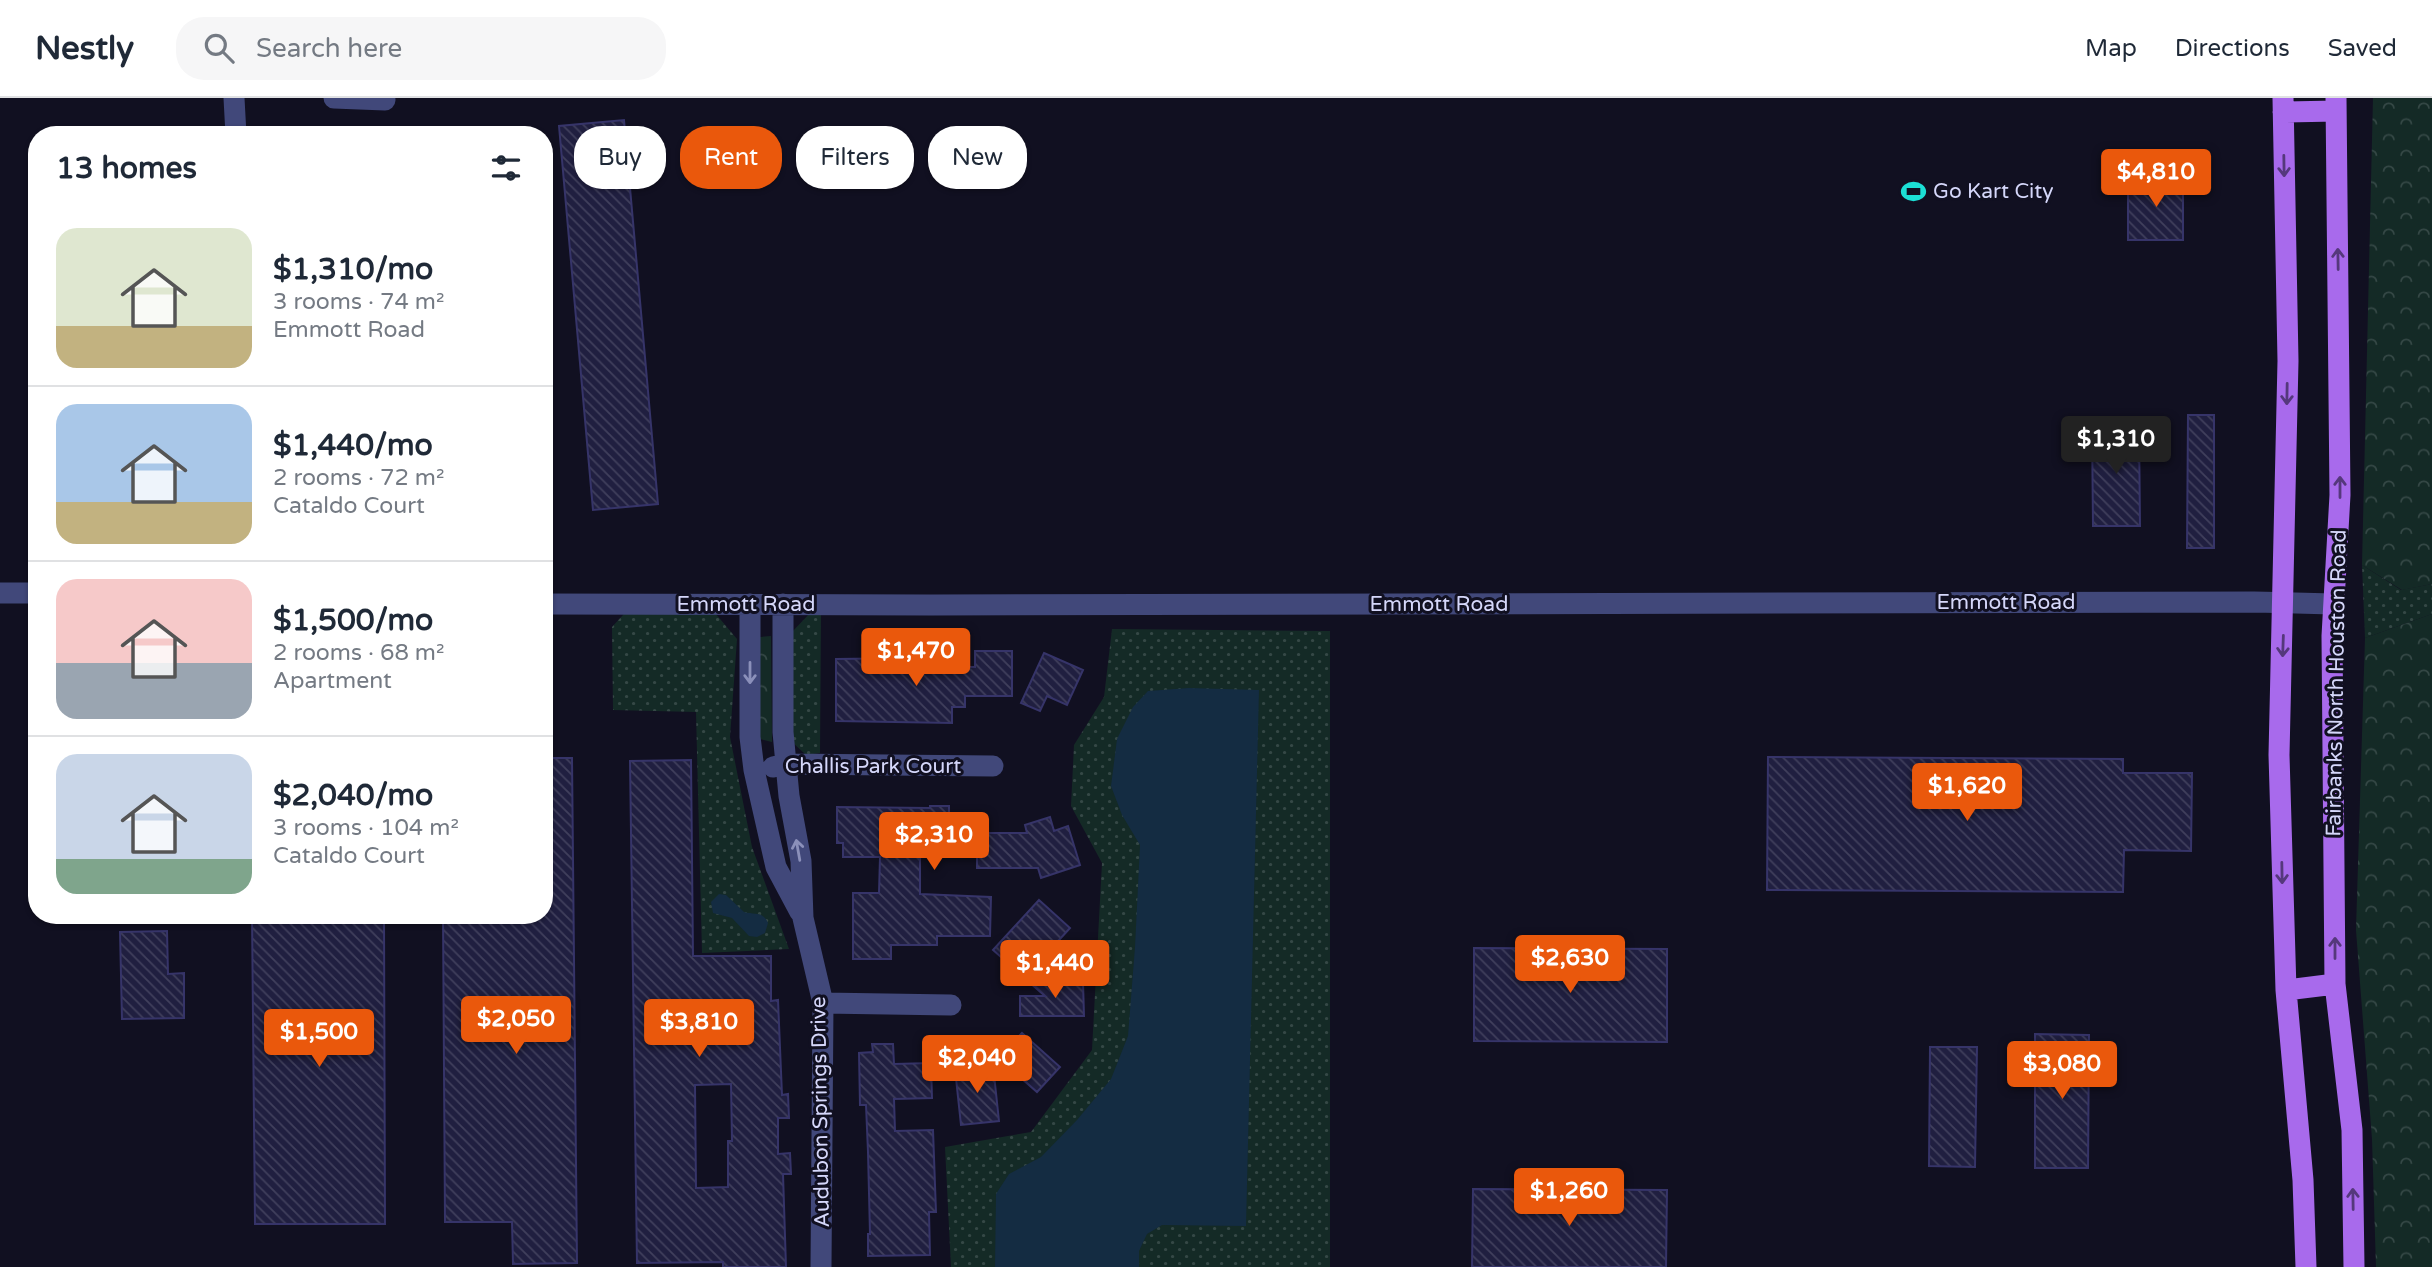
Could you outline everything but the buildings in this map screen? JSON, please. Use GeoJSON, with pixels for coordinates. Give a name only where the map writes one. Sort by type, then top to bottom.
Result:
{"type":"FeatureCollection","features":[{"type":"Feature","properties":{"kind":"main road"},"geometry":{"type":"LineString","coordinates":[[2306,1267],[2303,1180],[2287,990],[2279,755],[2288,362],[2283,105],[2336,105]]}},
{"type":"Feature","properties":{"kind":"main road","name":"Fairbanks North Houston Road"},"geometry":{"type":"LineString","coordinates":[[2336,105],[2340,495],[2333,604],[2335,984],[2352,1130],[2354,1267]]}},
{"type":"Feature","properties":{"kind":"main road"},"geometry":{"type":"LineString","coordinates":[[2287,990],[2335,984]]}},
{"type":"Feature","properties":{"kind":"street"},"geometry":{"type":"LineString","coordinates":[[234,98],[236,126]]}},
{"type":"Feature","properties":{"kind":"street"},"geometry":{"type":"LineString","coordinates":[[334,98],[385,100]]}},
{"type":"Feature","properties":{"kind":"street"},"geometry":{"type":"LineString","coordinates":[[0,593],[28,593]]}},
{"type":"Feature","properties":{"kind":"street","name":"Emmott Road"},"geometry":{"type":"LineString","coordinates":[[553,604],[2333,604]]}},
{"type":"Feature","properties":{"kind":"street","name":"Audubon Springs Drive"},"geometry":{"type":"LineString","coordinates":[[750,604],[750,737],[754,770],[776,867],[803,918]]}},
{"type":"Feature","properties":{"kind":"street","name":"Audubon Springs Drive"},"geometry":{"type":"LineString","coordinates":[[783,604],[783,733],[789,796],[800,861],[803,918],[823,1003],[821,1267]]}},
{"type":"Feature","properties":{"kind":"street","name":"Challis Park Court"},"geometry":{"type":"LineString","coordinates":[[754,770],[786,764],[993,766]]}},
{"type":"Feature","properties":{"kind":"street"},"geometry":{"type":"LineString","coordinates":[[823,1003],[951,1005]]}},
{"type":"Feature","properties":{"kind":"green space"},"geometry":{"type":"Polygon","coordinates":[[[2373,98],[2432,98],[2432,584],[2402,590],[2362,565],[2373,98]]]}},
{"type":"Feature","properties":{"kind":"green space"},"geometry":{"type":"Polygon","coordinates":[[[2362,565],[2401,590],[2432,584],[2432,614],[2365,638],[2362,565]]]}},
{"type":"Feature","properties":{"kind":"green space"},"geometry":{"type":"Polygon","coordinates":[[[633,604],[715,613],[737,639],[730,737],[752,847],[789,949],[702,953],[696,712],[613,710],[612,627],[633,604]]]}},
{"type":"Feature","properties":{"kind":"green space"},"geometry":{"type":"Polygon","coordinates":[[[812,611],[821,615],[820,753],[806,755],[790,740],[792,632],[812,611]]]}},
{"type":"Feature","properties":{"kind":"green space"},"geometry":{"type":"Polygon","coordinates":[[[2432,614],[2432,1267],[2376,1267],[2372,1139],[2356,930],[2365,638],[2432,614]]]}},
{"type":"Feature","properties":{"kind":"green space"},"geometry":{"type":"Polygon","coordinates":[[[1112,629],[1330,631],[1330,1267],[951,1267],[945,1147],[1031,1132],[1092,1050],[1102,863],[1071,806],[1074,745],[1104,697],[1112,629]]]}},
{"type":"Feature","properties":{"kind":"green space"},"geometry":{"type":"Polygon","coordinates":[[[771,636],[772,742],[760,739],[760,637],[771,636]]]}},
{"type":"Feature","properties":{"kind":"water"},"geometry":{"type":"Polygon","coordinates":[[[1189,688],[1259,690],[1246,1226],[1162,1225],[1147,1234],[1139,1251],[1139,1267],[995,1267],[996,1194],[1009,1174],[1041,1157],[1077,1120],[1111,1079],[1128,1036],[1140,845],[1122,815],[1111,786],[1117,739],[1133,707],[1148,691],[1189,688]]]}},
{"type":"Feature","properties":{"kind":"water"},"geometry":{"type":"Polygon","coordinates":[[[719,894],[726,895],[744,912],[764,917],[768,923],[765,933],[757,937],[749,936],[732,918],[713,913],[711,902],[719,894]]]}},
{"type":"Feature","properties":{"kind":"place","name":"Go Kart City"},"geometry":{"type":"Point","coordinates":[1913,191]}}]}
